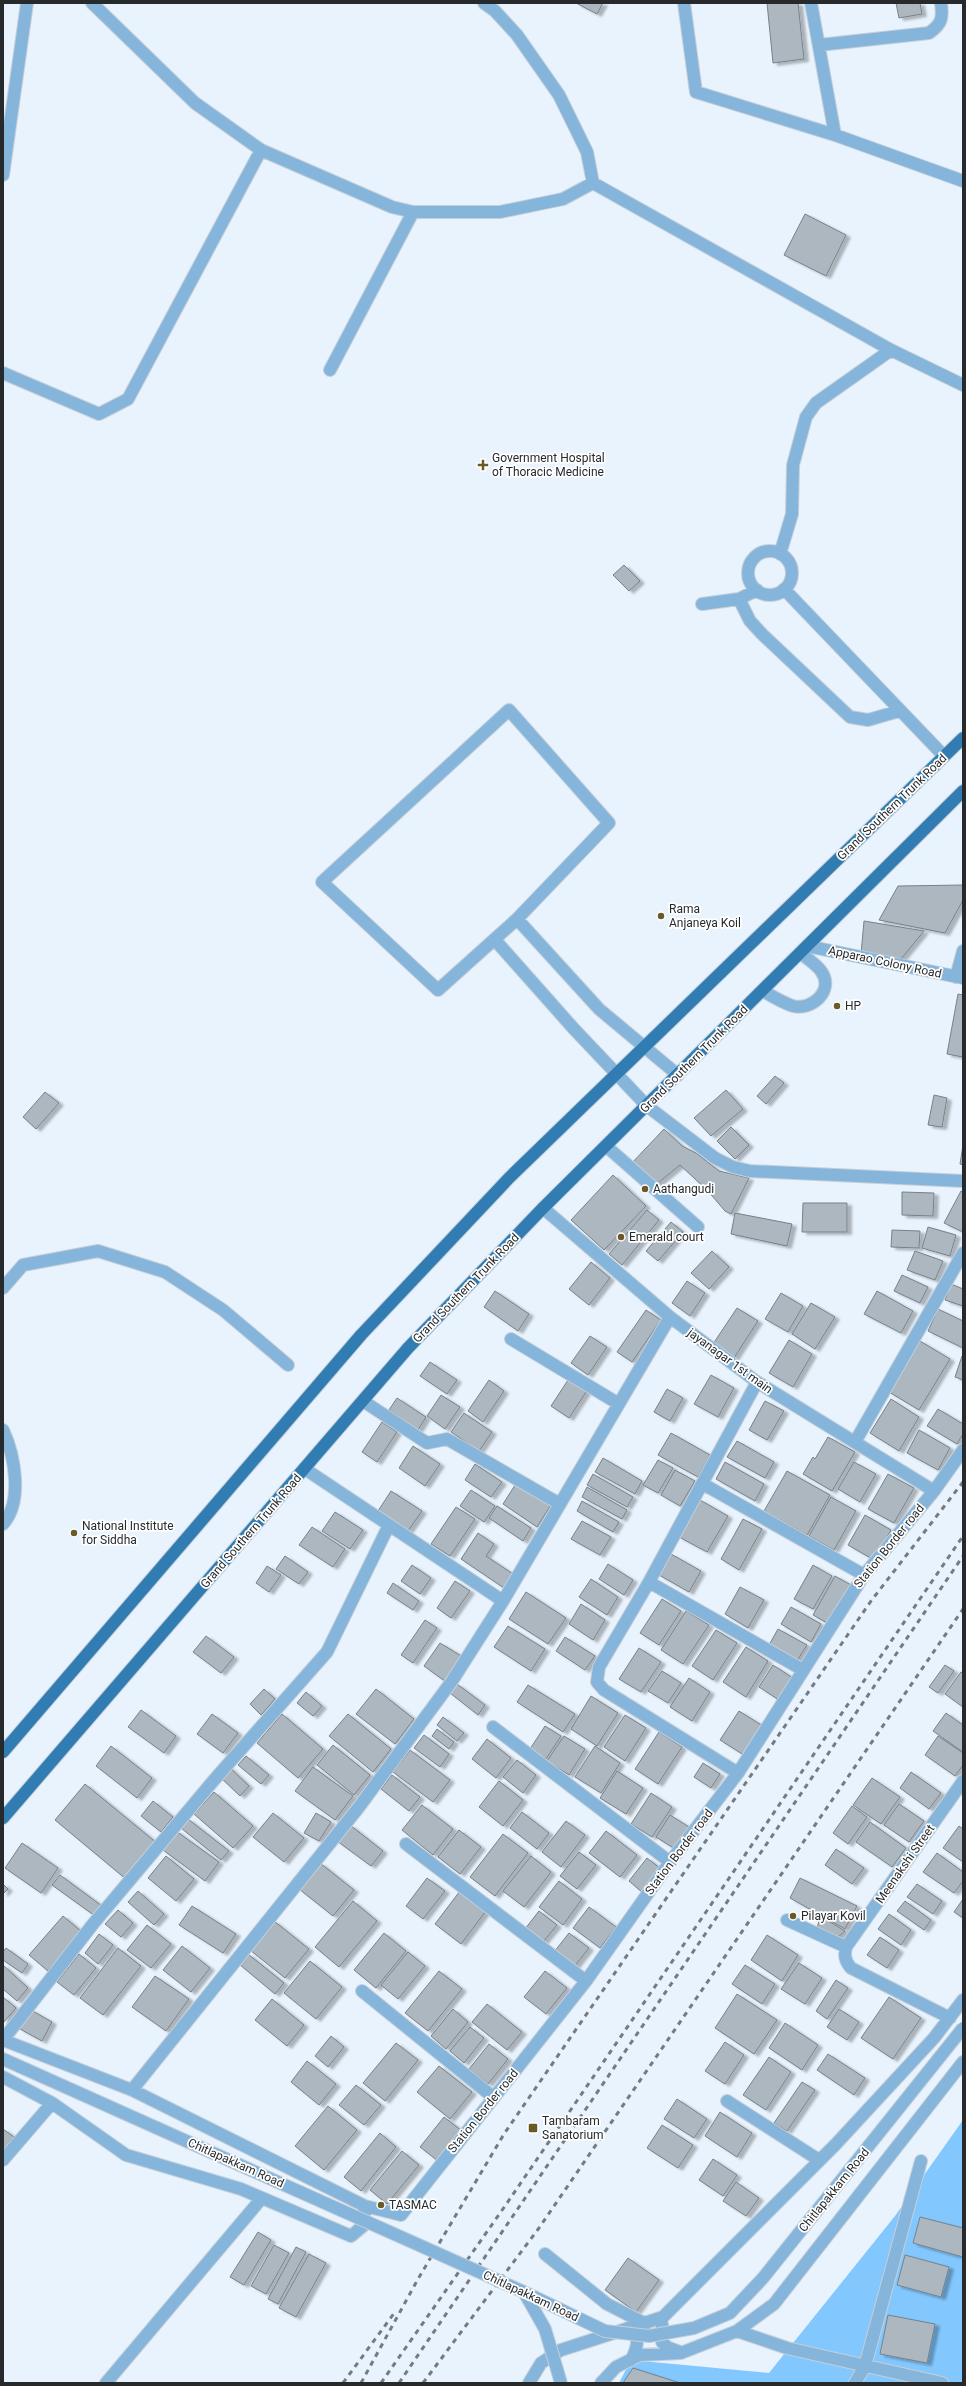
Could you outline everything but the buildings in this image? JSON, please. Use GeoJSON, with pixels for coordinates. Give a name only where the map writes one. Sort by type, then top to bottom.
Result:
{"type":"FeatureCollection","features":[{"type":"Feature","properties":{"kind":"main road","name":"Grand Southern Trunk Road"},"geometry":{"type":"LineString","coordinates":[[3,1752],[360,1335],[509,1178],[615,1072],[963,738]]}},
{"type":"Feature","properties":{"kind":"main road","name":"Grand Southern Trunk Road"},"geometry":{"type":"LineString","coordinates":[[3,1818],[408,1348],[543,1208],[963,791]]}},
{"type":"Feature","properties":{"kind":"street"},"geometry":{"type":"LineString","coordinates":[[3,175],[27,3]]}},
{"type":"Feature","properties":{"kind":"street"},"geometry":{"type":"LineString","coordinates":[[92,3],[195,103],[260,150],[392,207],[413,212],[500,212],[563,200],[593,183]]}},
{"type":"Feature","properties":{"kind":"street"},"geometry":{"type":"LineString","coordinates":[[484,3],[495,11],[517,35],[559,95],[587,152],[593,183],[891,350],[963,385]]}},
{"type":"Feature","properties":{"kind":"street"},"geometry":{"type":"LineString","coordinates":[[684,3],[696,92],[835,135],[963,181]]}},
{"type":"Feature","properties":{"kind":"street"},"geometry":{"type":"LineString","coordinates":[[811,3],[835,135]]}},
{"type":"Feature","properties":{"kind":"street"},"geometry":{"type":"LineString","coordinates":[[819,45],[929,33],[940,26],[943,16],[941,3]]}},
{"type":"Feature","properties":{"kind":"street"},"geometry":{"type":"LineString","coordinates":[[3,373],[99,414],[128,399],[260,150]]}},
{"type":"Feature","properties":{"kind":"street"},"geometry":{"type":"LineString","coordinates":[[330,370],[413,212]]}},
{"type":"Feature","properties":{"kind":"street"},"geometry":{"type":"LineString","coordinates":[[780,554],[792,514],[793,466],[806,417],[816,402],[891,350]]}},
{"type":"Feature","properties":{"kind":"street"},"geometry":{"type":"LineString","coordinates":[[767,551],[780,554],[786,558],[792,570],[789,584],[784,589],[772,594],[758,590],[749,579],[750,564],[760,554],[767,551]]}},
{"type":"Feature","properties":{"kind":"street"},"geometry":{"type":"LineString","coordinates":[[784,589],[944,756]]}},
{"type":"Feature","properties":{"kind":"street"},"geometry":{"type":"LineString","coordinates":[[702,604],[739,599],[758,590]]}},
{"type":"Feature","properties":{"kind":"street"},"geometry":{"type":"LineString","coordinates":[[739,599],[750,621],[762,634],[850,717],[868,720],[900,711]]}},
{"type":"Feature","properties":{"kind":"street"},"geometry":{"type":"LineString","coordinates":[[509,710],[609,823],[495,940],[438,990],[322,882],[509,710]]}},
{"type":"Feature","properties":{"kind":"street"},"geometry":{"type":"LineString","coordinates":[[517,919],[599,1009],[678,1075]]}},
{"type":"Feature","properties":{"kind":"street"},"geometry":{"type":"LineString","coordinates":[[495,940],[574,1029],[647,1106],[715,1158],[733,1167],[780,1173],[963,1181]]}},
{"type":"Feature","properties":{"kind":"street"},"geometry":{"type":"LineString","coordinates":[[763,991],[794,1006],[808,1006],[817,1002],[825,991],[826,982],[822,972],[804,950]]}},
{"type":"Feature","properties":{"kind":"street","name":"Apparao Colony Road"},"geometry":{"type":"LineString","coordinates":[[804,950],[959,978]]}},
{"type":"Feature","properties":{"kind":"street"},"geometry":{"type":"LineString","coordinates":[[959,978],[963,951]]}},
{"type":"Feature","properties":{"kind":"street"},"geometry":{"type":"LineString","coordinates":[[606,1146],[698,1227]]}},
{"type":"Feature","properties":{"kind":"street","name":"jayanagar 1st main"},"geometry":{"type":"LineString","coordinates":[[543,1208],[670,1317],[757,1382],[934,1491]]}},
{"type":"Feature","properties":{"kind":"street"},"geometry":{"type":"LineString","coordinates":[[3,1288],[23,1265],[98,1251],[165,1272],[223,1310],[288,1365]]}},
{"type":"Feature","properties":{"kind":"street"},"geometry":{"type":"LineString","coordinates":[[855,1442],[963,1253]]}},
{"type":"Feature","properties":{"kind":"street"},"geometry":{"type":"LineString","coordinates":[[132,2090],[358,1807],[452,1681],[503,1601],[670,1317]]}},
{"type":"Feature","properties":{"kind":"street"},"geometry":{"type":"LineString","coordinates":[[511,1339],[619,1404]]}},
{"type":"Feature","properties":{"kind":"street"},"geometry":{"type":"LineString","coordinates":[[738,1773],[604,1690],[597,1682],[599,1667],[649,1582],[757,1382]]}},
{"type":"Feature","properties":{"kind":"street"},"geometry":{"type":"LineString","coordinates":[[363,1401],[426,1443],[447,1439],[560,1504]]}},
{"type":"Feature","properties":{"kind":"street"},"geometry":{"type":"LineString","coordinates":[[3,1430],[17,1482],[8,1518],[3,1524]]}},
{"type":"Feature","properties":{"kind":"street","name":"Station Border road"},"geometry":{"type":"LineString","coordinates":[[365,2206],[400,2215],[586,1980],[670,1862],[738,1773],[864,1575],[934,1491],[963,1450]]}},
{"type":"Feature","properties":{"kind":"street"},"geometry":{"type":"LineString","coordinates":[[305,1469],[503,1601]]}},
{"type":"Feature","properties":{"kind":"street"},"geometry":{"type":"LineString","coordinates":[[703,1484],[864,1575]]}},
{"type":"Feature","properties":{"kind":"street"},"geometry":{"type":"LineString","coordinates":[[3,2077],[52,2103],[126,2155],[241,2189],[351,2236],[363,2226],[365,2206],[132,2090],[3,2040],[93,1924],[214,1780],[327,1652],[389,1524]]}},
{"type":"Feature","properties":{"kind":"street"},"geometry":{"type":"LineString","coordinates":[[649,1582],[803,1670]]}},
{"type":"Feature","properties":{"kind":"street"},"geometry":{"type":"LineString","coordinates":[[493,1727],[670,1862]]}},
{"type":"Feature","properties":{"kind":"street","name":"Meenakshi Street"},"geometry":{"type":"LineString","coordinates":[[846,1947],[963,1781]]}},
{"type":"Feature","properties":{"kind":"street"},"geometry":{"type":"LineString","coordinates":[[406,1844],[586,1980]]}},
{"type":"Feature","properties":{"kind":"street"},"geometry":{"type":"LineString","coordinates":[[787,1920],[846,1947],[844,1955],[846,1962],[851,1968],[950,2018]]}},
{"type":"Feature","properties":{"kind":"street"},"geometry":{"type":"LineString","coordinates":[[362,1991],[493,2097]]}},
{"type":"Feature","properties":{"kind":"street"},"geometry":{"type":"LineString","coordinates":[[528,2383],[541,2363],[561,2350],[627,2328],[646,2324],[663,2317],[820,2160],[934,2038],[963,2000]]}},
{"type":"Feature","properties":{"kind":"street","name":"Chitlapakkam Road"},"geometry":{"type":"LineString","coordinates":[[3,2059],[524,2292],[605,2331],[649,2336],[694,2328],[730,2313],[763,2278],[963,2028]]}},
{"type":"Feature","properties":{"kind":"street"},"geometry":{"type":"LineString","coordinates":[[601,2383],[616,2367],[640,2355],[681,2353],[737,2331],[774,2304],[963,2062]]}},
{"type":"Feature","properties":{"kind":"street"},"geometry":{"type":"LineString","coordinates":[[727,2101],[820,2160]]}},
{"type":"Feature","properties":{"kind":"street"},"geometry":{"type":"LineString","coordinates":[[3,2160],[52,2103]]}},
{"type":"Feature","properties":{"kind":"street"},"geometry":{"type":"LineString","coordinates":[[855,2383],[865,2366],[921,2161]]}},
{"type":"Feature","properties":{"kind":"street"},"geometry":{"type":"LineString","coordinates":[[106,2383],[262,2198]]}},
{"type":"Feature","properties":{"kind":"street"},"geometry":{"type":"LineString","coordinates":[[545,2254],[607,2304],[646,2324]]}},
{"type":"Feature","properties":{"kind":"street"},"geometry":{"type":"LineString","coordinates":[[524,2292],[545,2329],[561,2383]]}},
{"type":"Feature","properties":{"kind":"street"},"geometry":{"type":"LineString","coordinates":[[663,2317],[660,2329],[662,2342],[667,2347],[681,2353]]}},
{"type":"Feature","properties":{"kind":"street"},"geometry":{"type":"LineString","coordinates":[[627,2328],[632,2330],[637,2337],[636,2350],[631,2360]]}},
{"type":"Feature","properties":{"kind":"street"},"geometry":{"type":"LineString","coordinates":[[737,2331],[787,2348],[942,2383]]}},
{"type":"Feature","properties":{"kind":"shaded area"},"geometry":{"type":"Polygon","coordinates":[[[963,2120],[963,2383],[619,2383],[631,2360],[769,2373],[895,2216],[963,2120]]]}},
{"type":"Feature","properties":{"kind":"railway"},"geometry":{"type":"LineString","coordinates":[[361,2383],[418,2279],[504,2134],[871,1601],[963,1482]]}},
{"type":"Feature","properties":{"kind":"railway"},"geometry":{"type":"LineString","coordinates":[[381,2383],[505,2206],[963,1536]]}},
{"type":"Feature","properties":{"kind":"railway"},"geometry":{"type":"LineString","coordinates":[[399,2383],[963,1556]]}},
{"type":"Feature","properties":{"kind":"railway"},"geometry":{"type":"LineString","coordinates":[[423,2383],[539,2228],[963,1609]]}},
{"type":"Feature","properties":{"kind":"railway"},"geometry":{"type":"LineString","coordinates":[[343,2383],[395,2312]]}},
{"type":"Feature","properties":{"kind":"place","name":"Government Hospital of Thoracic Medicine"},"geometry":{"type":"Point","coordinates":[483,465]}},
{"type":"Feature","properties":{"kind":"place","name":"Rama Anjaneya Koil"},"geometry":{"type":"Point","coordinates":[661,916]}},
{"type":"Feature","properties":{"kind":"place","name":"HP"},"geometry":{"type":"Point","coordinates":[837,1006]}},
{"type":"Feature","properties":{"kind":"place","name":"Aathangudi"},"geometry":{"type":"Point","coordinates":[645,1189]}},
{"type":"Feature","properties":{"kind":"place","name":"Emerald court"},"geometry":{"type":"Point","coordinates":[621,1237]}},
{"type":"Feature","properties":{"kind":"place","name":"National Institute for Siddha"},"geometry":{"type":"Point","coordinates":[74,1533]}},
{"type":"Feature","properties":{"kind":"place","name":"Pilayar Kovil"},"geometry":{"type":"Point","coordinates":[793,1916]}},
{"type":"Feature","properties":{"kind":"place","name":"Tambaram Sanatorium"},"geometry":{"type":"Point","coordinates":[533,2128]}},
{"type":"Feature","properties":{"kind":"place","name":"TASMAC"},"geometry":{"type":"Point","coordinates":[381,2205]}}]}
